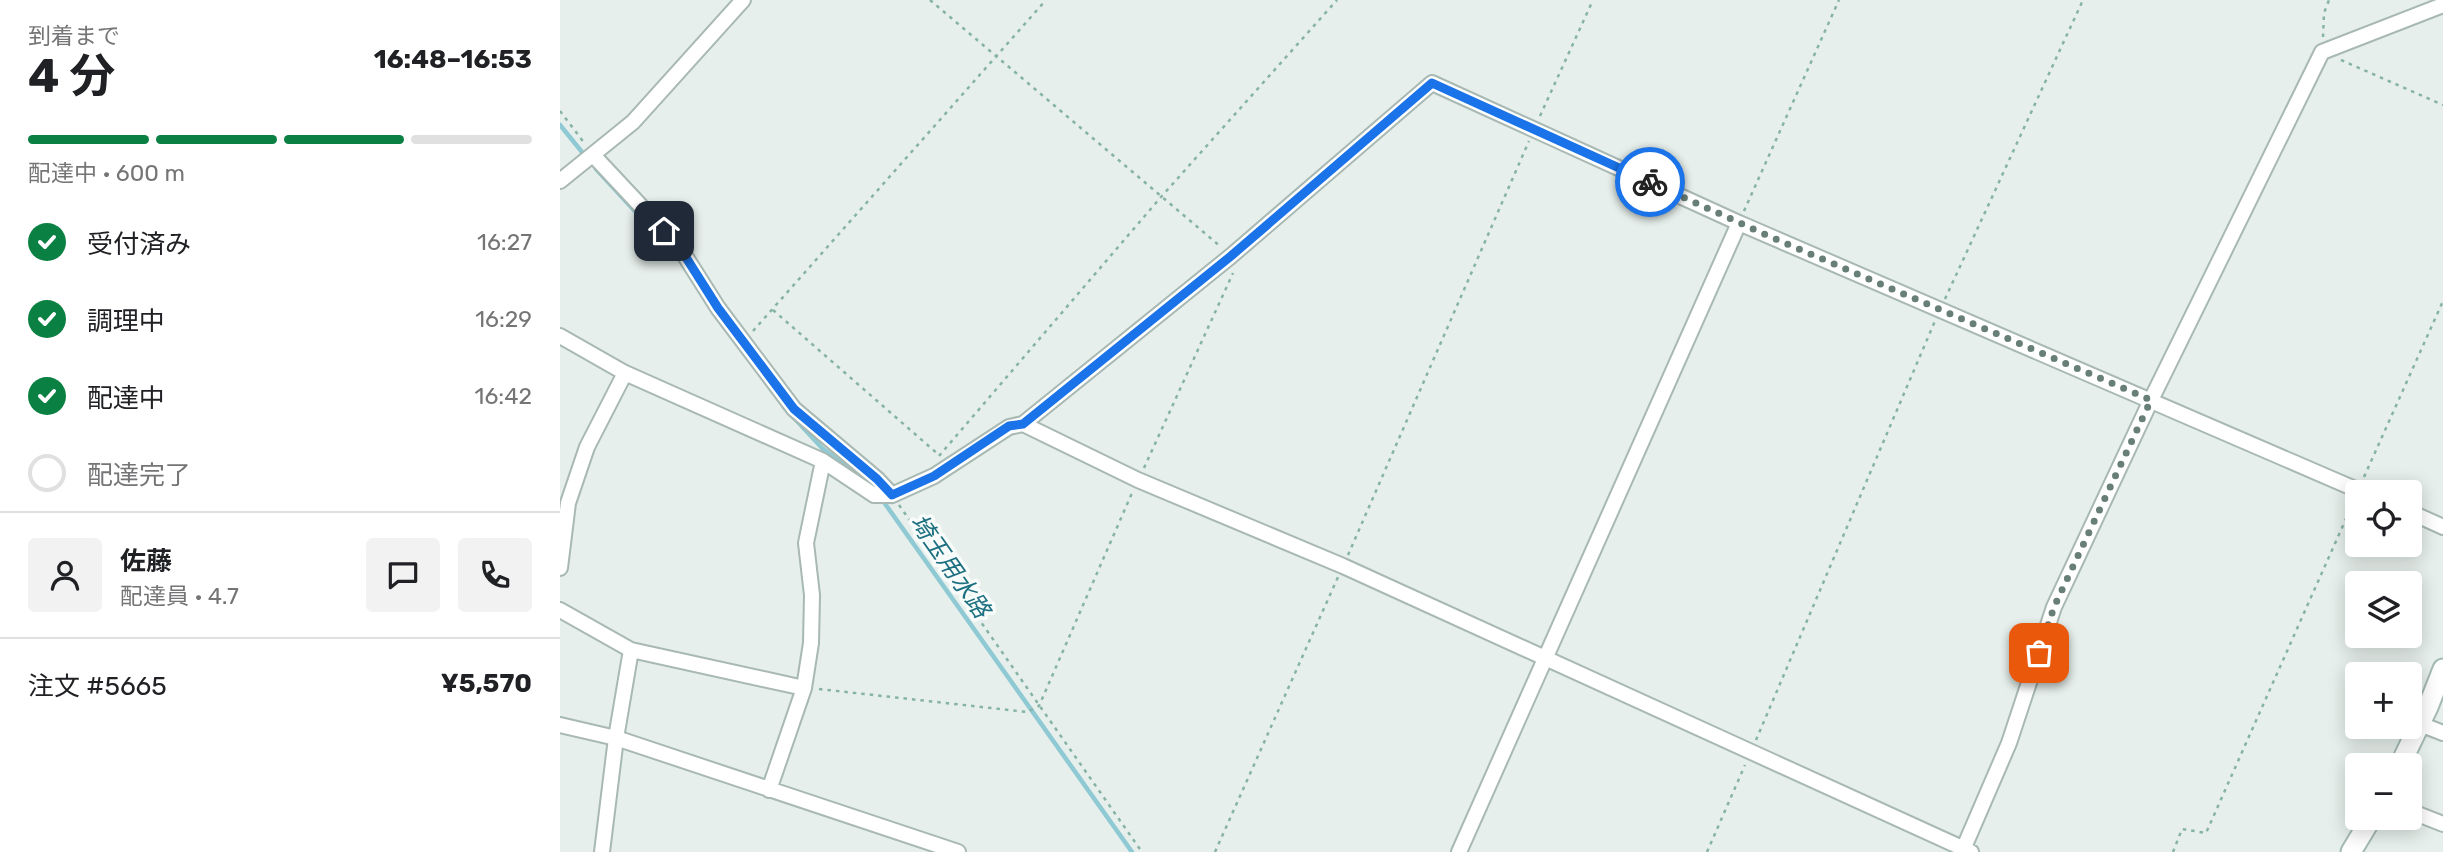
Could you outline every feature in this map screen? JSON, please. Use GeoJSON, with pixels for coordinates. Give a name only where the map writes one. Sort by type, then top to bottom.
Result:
{"type":"FeatureCollection","features":[{"type":"Feature","properties":{"kind":"main road"},"geometry":{"type":"LineString","coordinates":[[2422,718],[2443,669]]}},
{"type":"Feature","properties":{"kind":"main road"},"geometry":{"type":"LineString","coordinates":[[2351,852],[2364,830]]}},
{"type":"Feature","properties":{"kind":"street"},"geometry":{"type":"LineString","coordinates":[[560,181],[633,122],[743,0]]}},
{"type":"Feature","properties":{"kind":"street"},"geometry":{"type":"LineString","coordinates":[[1023,424],[1138,480],[1342,566],[1965,851],[2009,743],[2054,607],[2151,400],[2322,52],[2443,5]]}},
{"type":"Feature","properties":{"kind":"street"},"geometry":{"type":"LineString","coordinates":[[560,336],[625,373],[823,461],[874,495],[892,495],[934,476],[1009,426],[1023,424],[1231,256],[1432,83],[1739,223],[2345,486]]}},
{"type":"Feature","properties":{"kind":"street"},"geometry":{"type":"LineString","coordinates":[[590,159],[680,248],[718,308],[794,409],[877,479],[892,495]]}},
{"type":"Feature","properties":{"kind":"street"},"geometry":{"type":"LineString","coordinates":[[1459,852],[1739,223]]}},
{"type":"Feature","properties":{"kind":"street"},"geometry":{"type":"LineString","coordinates":[[560,568],[568,503],[587,447],[625,373]]}},
{"type":"Feature","properties":{"kind":"street"},"geometry":{"type":"LineString","coordinates":[[769,790],[804,688],[812,619],[806,543],[823,461]]}},
{"type":"Feature","properties":{"kind":"street"},"geometry":{"type":"LineString","coordinates":[[2422,517],[2443,527]]}},
{"type":"Feature","properties":{"kind":"street"},"geometry":{"type":"LineString","coordinates":[[560,610],[631,650],[804,688]]}},
{"type":"Feature","properties":{"kind":"street"},"geometry":{"type":"LineString","coordinates":[[602,852],[616,738],[631,650]]}},
{"type":"Feature","properties":{"kind":"street"},"geometry":{"type":"LineString","coordinates":[[2422,724],[2443,733]]}},
{"type":"Feature","properties":{"kind":"street"},"geometry":{"type":"LineString","coordinates":[[560,725],[616,738],[958,852]]}},
{"type":"Feature","properties":{"kind":"street"},"geometry":{"type":"LineString","coordinates":[[2422,816],[2443,824]]}},
{"type":"Feature","properties":{"kind":"path"},"geometry":{"type":"LineString","coordinates":[[804,688],[1029,711],[1037,707],[1233,276],[1231,256],[930,0]]}},
{"type":"Feature","properties":{"kind":"path"},"geometry":{"type":"LineString","coordinates":[[744,342],[1046,0]]}},
{"type":"Feature","properties":{"kind":"path"},"geometry":{"type":"LineString","coordinates":[[934,476],[939,455],[1161,197],[1337,0]]}},
{"type":"Feature","properties":{"kind":"path"},"geometry":{"type":"LineString","coordinates":[[1215,852],[1593,0]]}},
{"type":"Feature","properties":{"kind":"path"},"geometry":{"type":"LineString","coordinates":[[1739,223],[1839,0]]}},
{"type":"Feature","properties":{"kind":"path"},"geometry":{"type":"LineString","coordinates":[[1706,852],[1940,310],[2083,0]]}},
{"type":"Feature","properties":{"kind":"path"},"geometry":{"type":"LineString","coordinates":[[2329,0],[2323,13],[2322,52],[2443,105]]}},
{"type":"Feature","properties":{"kind":"path"},"geometry":{"type":"LineString","coordinates":[[560,111],[590,159]]}},
{"type":"Feature","properties":{"kind":"path"},"geometry":{"type":"LineString","coordinates":[[2364,480],[2443,301]]}},
{"type":"Feature","properties":{"kind":"path"},"geometry":{"type":"LineString","coordinates":[[772,310],[939,455]]}},
{"type":"Feature","properties":{"kind":"path"},"geometry":{"type":"LineString","coordinates":[[892,495],[1037,707],[1142,852]]}},
{"type":"Feature","properties":{"kind":"path"},"geometry":{"type":"LineString","coordinates":[[2173,852],[2182,829],[2206,833],[2345,523]]}},
{"type":"Feature","properties":{"kind":"waterway","name":"埼玉用水路"},"geometry":{"type":"LineString","coordinates":[[560,125],[586,157]]}},
{"type":"Feature","properties":{"kind":"waterway","name":"埼玉用水路"},"geometry":{"type":"LineString","coordinates":[[596,169],[680,260]]}},
{"type":"Feature","properties":{"kind":"waterway","name":"埼玉用水路"},"geometry":{"type":"LineString","coordinates":[[784,407],[822,448],[865,481]]}},
{"type":"Feature","properties":{"kind":"waterway","name":"埼玉用水路"},"geometry":{"type":"LineString","coordinates":[[881,498],[1132,852]]}},
{"type":"Feature","properties":{"kind":"way so far"},"geometry":{"type":"LineString","coordinates":[[1650,182],[1764,234],[2151,400],[2054,607],[2039,653]]}},
{"type":"Feature","properties":{"kind":"route"},"geometry":{"type":"LineString","coordinates":[[664,231],[680,248],[718,308],[794,409],[877,479],[892,495],[934,476],[1009,426],[1023,424],[1231,256],[1432,83],[1650,182]]}}]}
